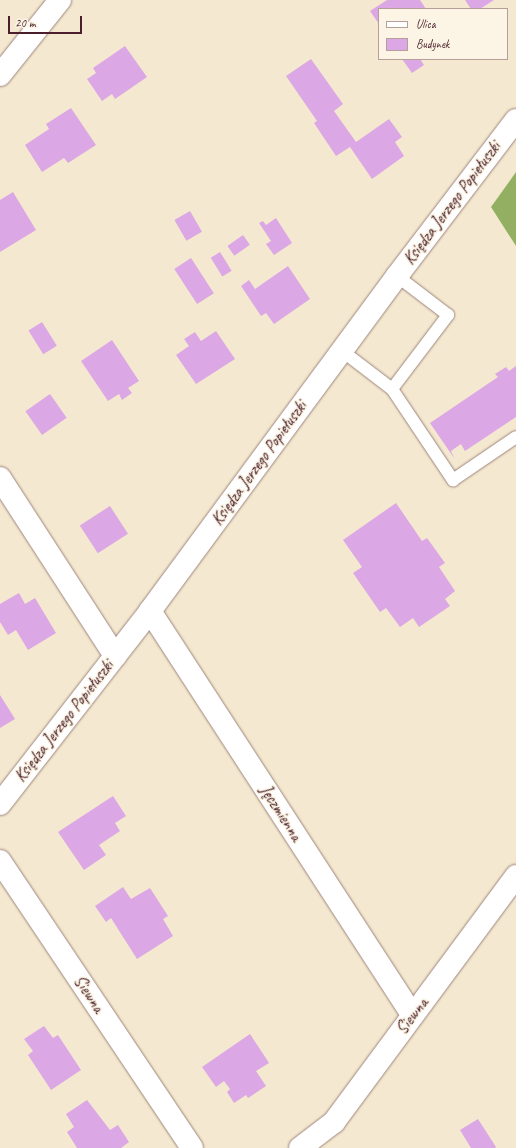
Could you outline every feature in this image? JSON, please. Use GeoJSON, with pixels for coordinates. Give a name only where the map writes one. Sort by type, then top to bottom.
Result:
{"type":"FeatureCollection","features":[{"type":"Feature","properties":{"kind":"street"},"geometry":{"type":"LineString","coordinates":[[0,75],[60,0]]}},
{"type":"Feature","properties":{"kind":"street","name":"Księdza Jerzego Popiełuszki"},"geometry":{"type":"LineString","coordinates":[[0,804],[150,611],[341,350],[516,120]]}},
{"type":"Feature","properties":{"kind":"street"},"geometry":{"type":"LineString","coordinates":[[0,478],[115,656]]}},
{"type":"Feature","properties":{"kind":"street","name":"Jęczmienna"},"geometry":{"type":"LineString","coordinates":[[150,611],[412,1014]]}},
{"type":"Feature","properties":{"kind":"street","name":"Siewna"},"geometry":{"type":"LineString","coordinates":[[0,861],[192,1148]]}},
{"type":"Feature","properties":{"kind":"street","name":"Siewna"},"geometry":{"type":"LineString","coordinates":[[300,1148],[334,1122],[412,1014],[516,876]]}},
{"type":"Feature","properties":{"kind":"lane"},"geometry":{"type":"LineString","coordinates":[[392,389],[448,315],[397,276]]}},
{"type":"Feature","properties":{"kind":"lane"},"geometry":{"type":"LineString","coordinates":[[341,350],[392,389],[453,480],[516,437]]}},
{"type":"Feature","properties":{"kind":"green space"},"geometry":{"type":"Polygon","coordinates":[[[516,172],[516,246],[491,207],[516,172]]]}},
{"type":"Feature","properties":{"kind":"building"},"geometry":{"type":"Polygon","coordinates":[[[387,0],[420,0],[425,8],[378,8],[378,23],[370,11],[387,0]]]}},
{"type":"Feature","properties":{"kind":"building"},"geometry":{"type":"Polygon","coordinates":[[[465,0],[494,0],[482,8],[470,8],[465,0]]]}},
{"type":"Feature","properties":{"kind":"building"},"geometry":{"type":"Polygon","coordinates":[[[125,46],[147,77],[115,99],[112,94],[102,101],[87,79],[96,73],[93,68],[125,46]]]}},
{"type":"Feature","properties":{"kind":"building"},"geometry":{"type":"Polygon","coordinates":[[[311,59],[343,104],[334,111],[356,142],[389,119],[402,137],[395,142],[404,156],[372,179],[350,147],[336,156],[314,123],[317,121],[286,76],[311,59]]]}},
{"type":"Feature","properties":{"kind":"building"},"geometry":{"type":"Polygon","coordinates":[[[403,60],[421,60],[424,65],[412,73],[403,60]]]}},
{"type":"Feature","properties":{"kind":"building"},"geometry":{"type":"Polygon","coordinates":[[[71,108],[96,145],[68,163],[64,158],[42,172],[25,145],[49,129],[46,124],[71,108]]]}},
{"type":"Feature","properties":{"kind":"building"},"geometry":{"type":"Polygon","coordinates":[[[13,192],[36,230],[0,252],[0,200],[13,192]]]}},
{"type":"Feature","properties":{"kind":"building"},"geometry":{"type":"Polygon","coordinates":[[[190,211],[202,232],[186,241],[174,220],[190,211]]]}},
{"type":"Feature","properties":{"kind":"building"},"geometry":{"type":"Polygon","coordinates":[[[276,218],[292,243],[274,255],[266,244],[271,241],[259,223],[263,221],[266,225],[276,218]]]}},
{"type":"Feature","properties":{"kind":"building"},"geometry":{"type":"Polygon","coordinates":[[[243,235],[250,245],[234,256],[227,246],[243,235]]]}},
{"type":"Feature","properties":{"kind":"building"},"geometry":{"type":"Polygon","coordinates":[[[220,252],[232,271],[222,276],[211,258],[220,252]]]}},
{"type":"Feature","properties":{"kind":"building"},"geometry":{"type":"Polygon","coordinates":[[[191,258],[214,293],[197,304],[174,269],[191,258]]]}},
{"type":"Feature","properties":{"kind":"building"},"geometry":{"type":"Polygon","coordinates":[[[288,266],[310,299],[274,324],[266,313],[261,316],[241,286],[249,280],[255,289],[288,266]]]}},
{"type":"Feature","properties":{"kind":"building"},"geometry":{"type":"Polygon","coordinates":[[[42,322],[57,346],[43,354],[28,330],[42,322]]]}},
{"type":"Feature","properties":{"kind":"building"},"geometry":{"type":"Polygon","coordinates":[[[216,331],[235,359],[196,384],[176,355],[189,346],[184,339],[195,332],[201,341],[216,331]]]}},
{"type":"Feature","properties":{"kind":"building"},"geometry":{"type":"Polygon","coordinates":[[[112,340],[139,381],[128,388],[132,393],[122,400],[119,394],[108,401],[81,361],[112,340]]]}},
{"type":"Feature","properties":{"kind":"building"},"geometry":{"type":"Polygon","coordinates":[[[516,366],[516,417],[465,451],[461,444],[451,451],[454,458],[430,423],[498,377],[495,374],[506,367],[509,371],[516,366]]]}},
{"type":"Feature","properties":{"kind":"building"},"geometry":{"type":"Polygon","coordinates":[[[50,394],[67,418],[42,435],[25,411],[50,394]]]}},
{"type":"Feature","properties":{"kind":"building"},"geometry":{"type":"Polygon","coordinates":[[[396,503],[422,541],[427,538],[445,563],[439,567],[455,591],[445,599],[450,606],[419,627],[413,618],[400,627],[386,608],[380,612],[353,573],[362,567],[343,540],[396,503]]]}},
{"type":"Feature","properties":{"kind":"building"},"geometry":{"type":"Polygon","coordinates":[[[110,506],[128,534],[98,553],[80,526],[110,506]]]}},
{"type":"Feature","properties":{"kind":"building"},"geometry":{"type":"Polygon","coordinates":[[[19,593],[25,604],[35,598],[56,633],[28,650],[16,630],[8,635],[0,622],[0,604],[19,593]]]}},
{"type":"Feature","properties":{"kind":"building"},"geometry":{"type":"Polygon","coordinates":[[[0,695],[15,719],[0,728],[0,695]]]}},
{"type":"Feature","properties":{"kind":"building"},"geometry":{"type":"Polygon","coordinates":[[[113,796],[126,816],[115,823],[120,831],[99,845],[106,855],[84,870],[58,832],[113,796]]]}},
{"type":"Feature","properties":{"kind":"building"},"geometry":{"type":"Polygon","coordinates":[[[123,887],[131,899],[150,888],[168,916],[163,919],[173,936],[137,959],[111,918],[106,922],[95,906],[123,887]]]}},
{"type":"Feature","properties":{"kind":"building"},"geometry":{"type":"Polygon","coordinates":[[[44,1026],[53,1038],[58,1035],[81,1070],[51,1090],[28,1055],[33,1051],[24,1039],[44,1026]]]}},
{"type":"Feature","properties":{"kind":"building"},"geometry":{"type":"Polygon","coordinates":[[[250,1034],[269,1063],[256,1071],[266,1086],[248,1098],[246,1095],[234,1103],[227,1092],[230,1089],[224,1081],[216,1087],[202,1067],[250,1034]]]}},
{"type":"Feature","properties":{"kind":"building"},"geometry":{"type":"Polygon","coordinates":[[[87,1100],[110,1130],[118,1125],[129,1142],[121,1148],[77,1148],[67,1132],[74,1127],[66,1114],[87,1100]]]}},
{"type":"Feature","properties":{"kind":"building"},"geometry":{"type":"Polygon","coordinates":[[[478,1119],[496,1147],[495,1148],[471,1148],[460,1130],[478,1119]]]}}]}
